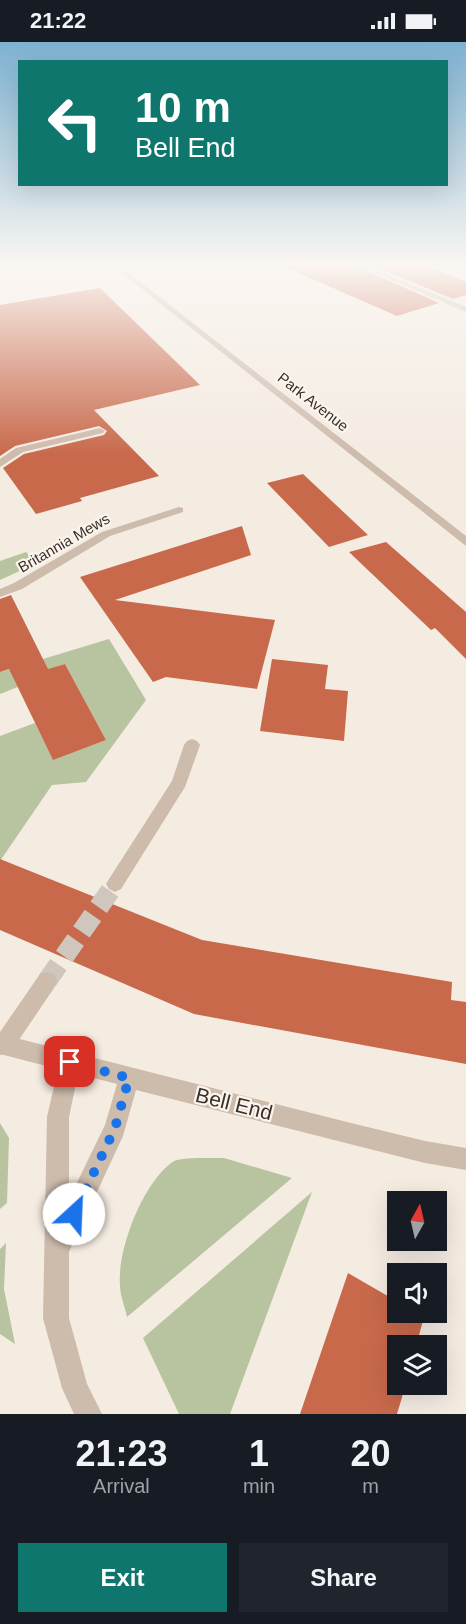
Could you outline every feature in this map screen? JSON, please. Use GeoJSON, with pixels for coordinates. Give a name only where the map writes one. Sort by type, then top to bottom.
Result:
{"type":"FeatureCollection","features":[{"type":"Feature","properties":{"kind":"street","name":"Park Avenue"},"geometry":{"type":"LineString","coordinates":[[193,327],[466,542]]}},
{"type":"Feature","properties":{"kind":"street"},"geometry":{"type":"LineString","coordinates":[[0,464],[20,450],[100,431]]}},
{"type":"Feature","properties":{"kind":"street","name":"Britannia Mews"},"geometry":{"type":"LineString","coordinates":[[0,593],[18,586],[106,534],[179,510]]}},
{"type":"Feature","properties":{"kind":"street"},"geometry":{"type":"LineString","coordinates":[[115,884],[179,783],[192,745]]}},
{"type":"Feature","properties":{"kind":"street"},"geometry":{"type":"LineString","coordinates":[[1,1046],[47,981]]}},
{"type":"Feature","properties":{"kind":"street","name":"Bell End"},"geometry":{"type":"LineString","coordinates":[[1,1046],[414,1149],[466,1159]]}},
{"type":"Feature","properties":{"kind":"street"},"geometry":{"type":"LineString","coordinates":[[70,1062],[58,1117],[56,1318],[75,1388],[88,1414]]}},
{"type":"Feature","properties":{"kind":"street"},"geometry":{"type":"LineString","coordinates":[[58,1249],[115,1128],[129,1078]]}},
{"type":"Feature","properties":{"kind":"green space"},"geometry":{"type":"Polygon","coordinates":[[[26,552],[37,563],[0,580],[0,561],[26,552]]]}},
{"type":"Feature","properties":{"kind":"green space"},"geometry":{"type":"Polygon","coordinates":[[[109,639],[146,700],[86,782],[52,785],[0,861],[0,736],[35,723],[53,759],[106,740],[65,664],[15,680],[18,687],[0,694],[0,672],[109,639]]]}},
{"type":"Feature","properties":{"kind":"green space"},"geometry":{"type":"Polygon","coordinates":[[[0,1123],[9,1138],[7,1203],[0,1209],[0,1123]]]}},
{"type":"Feature","properties":{"kind":"green space"},"geometry":{"type":"Polygon","coordinates":[[[190,1158],[224,1158],[292,1178],[127,1317],[120,1289],[120,1270],[128,1236],[142,1200],[152,1184],[174,1161],[190,1158]]]}},
{"type":"Feature","properties":{"kind":"green space"},"geometry":{"type":"Polygon","coordinates":[[[312,1192],[230,1414],[179,1414],[143,1338],[312,1192]]]}},
{"type":"Feature","properties":{"kind":"green space"},"geometry":{"type":"Polygon","coordinates":[[[6,1243],[4,1289],[15,1344],[0,1334],[0,1249],[6,1243]]]}},
{"type":"Feature","properties":{"kind":"building"},"geometry":{"type":"Polygon","coordinates":[[[0,327],[140,327],[200,385],[94,410],[159,476],[80,498],[82,501],[36,514],[3,468],[24,454],[104,435],[107,431],[99,426],[15,446],[0,456],[0,327]]]}},
{"type":"Feature","properties":{"kind":"building"},"geometry":{"type":"Polygon","coordinates":[[[303,474],[368,535],[329,547],[267,483],[303,474]]]}},
{"type":"Feature","properties":{"kind":"building"},"geometry":{"type":"Polygon","coordinates":[[[242,526],[251,555],[115,600],[275,620],[257,689],[166,677],[153,682],[80,577],[242,526]]]}},
{"type":"Feature","properties":{"kind":"building"},"geometry":{"type":"Polygon","coordinates":[[[386,542],[466,612],[466,659],[435,628],[431,630],[349,552],[386,542]]]}},
{"type":"Feature","properties":{"kind":"building"},"geometry":{"type":"Polygon","coordinates":[[[11,595],[48,669],[65,664],[106,740],[53,760],[9,669],[0,672],[0,599],[11,595]]]}},
{"type":"Feature","properties":{"kind":"building"},"geometry":{"type":"Polygon","coordinates":[[[272,659],[328,665],[325,689],[348,691],[344,741],[260,731],[272,659]]]}},
{"type":"Feature","properties":{"kind":"building"},"geometry":{"type":"Polygon","coordinates":[[[0,859],[202,940],[452,982],[451,1000],[466,1002],[466,1064],[194,1014],[0,930],[0,859]]]}},
{"type":"Feature","properties":{"kind":"building"},"geometry":{"type":"Polygon","coordinates":[[[348,1273],[387,1296],[387,1323],[422,1323],[419,1335],[387,1335],[387,1395],[403,1395],[397,1414],[300,1414],[348,1273]]]}},
{"type":"Feature","properties":{"kind":"tunnel"},"geometry":{"type":"LineString","coordinates":[[47,981],[115,884]]}},
{"type":"Feature","properties":{"kind":"route"},"geometry":{"type":"LineString","coordinates":[[70,1062],[129,1078],[115,1128],[74,1214]]}}]}
